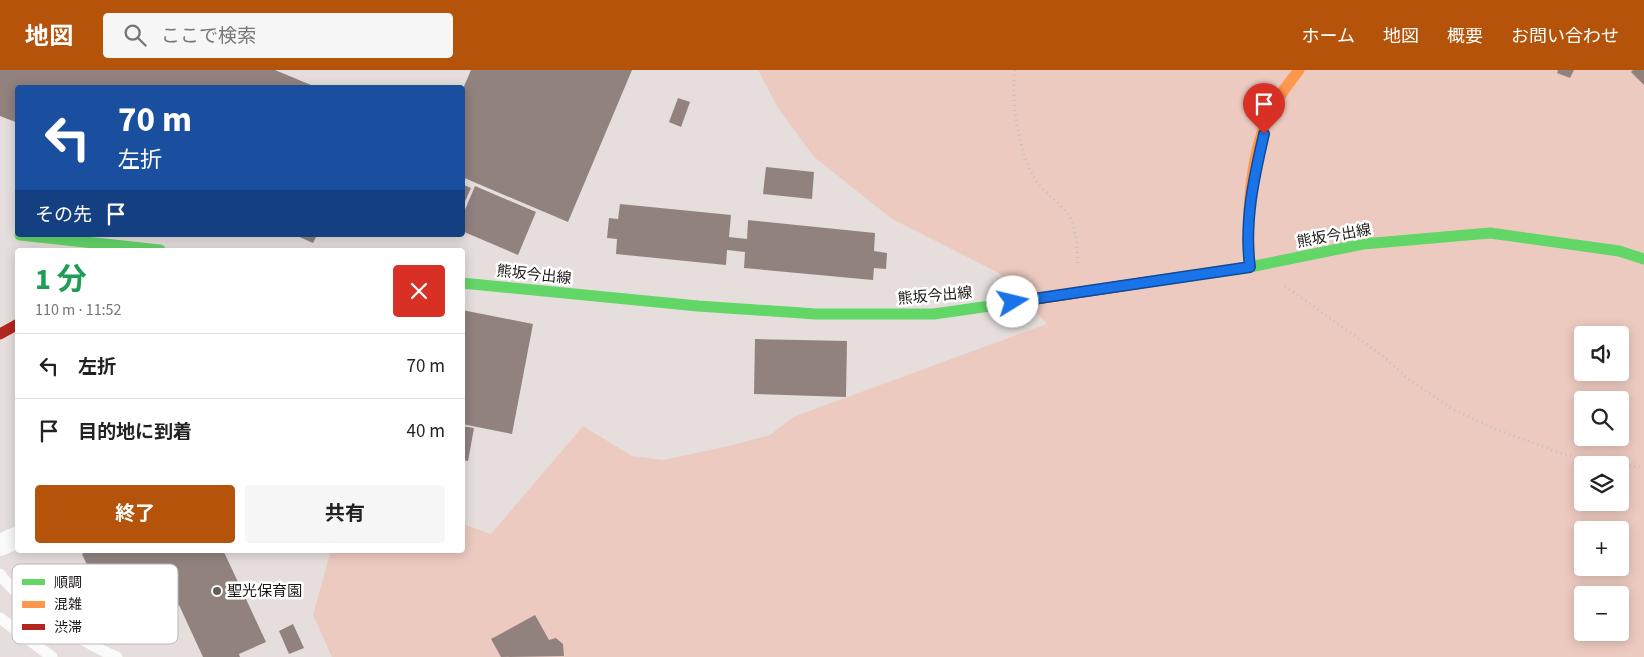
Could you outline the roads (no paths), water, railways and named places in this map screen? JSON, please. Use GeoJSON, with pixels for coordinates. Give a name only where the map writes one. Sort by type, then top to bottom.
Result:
{"type":"FeatureCollection","features":[{"type":"Feature","properties":{"kind":"main road"},"geometry":{"type":"LineString","coordinates":[[1250,267],[1247,241],[1249,219],[1254,176],[1266,122],[1277,100],[1299,70]]}},
{"type":"Feature","properties":{"kind":"main road","name":"熊坂今出線"},"geometry":{"type":"LineString","coordinates":[[465,283],[676,304],[824,315],[887,315],[934,314],[1250,267],[1362,244],[1490,233],[1619,251],[1644,259]]}},
{"type":"Feature","properties":{"kind":"main road"},"geometry":{"type":"LineString","coordinates":[[36,237],[123,248]]}},
{"type":"Feature","properties":{"kind":"main road"},"geometry":{"type":"LineString","coordinates":[[0,334],[15,326]]}},
{"type":"Feature","properties":{"kind":"street"},"geometry":{"type":"LineString","coordinates":[[0,545],[15,538]]}},
{"type":"Feature","properties":{"kind":"lane"},"geometry":{"type":"LineString","coordinates":[[0,574],[12,587]]}},
{"type":"Feature","properties":{"kind":"lane"},"geometry":{"type":"LineString","coordinates":[[0,618],[12,627]]}},
{"type":"Feature","properties":{"kind":"lane"},"geometry":{"type":"LineString","coordinates":[[35,644],[52,657]]}},
{"type":"Feature","properties":{"kind":"lane"},"geometry":{"type":"LineString","coordinates":[[92,644],[117,657]]}},
{"type":"Feature","properties":{"kind":"place","name":"聖光保育園"},"geometry":{"type":"Point","coordinates":[217,591]}}]}
